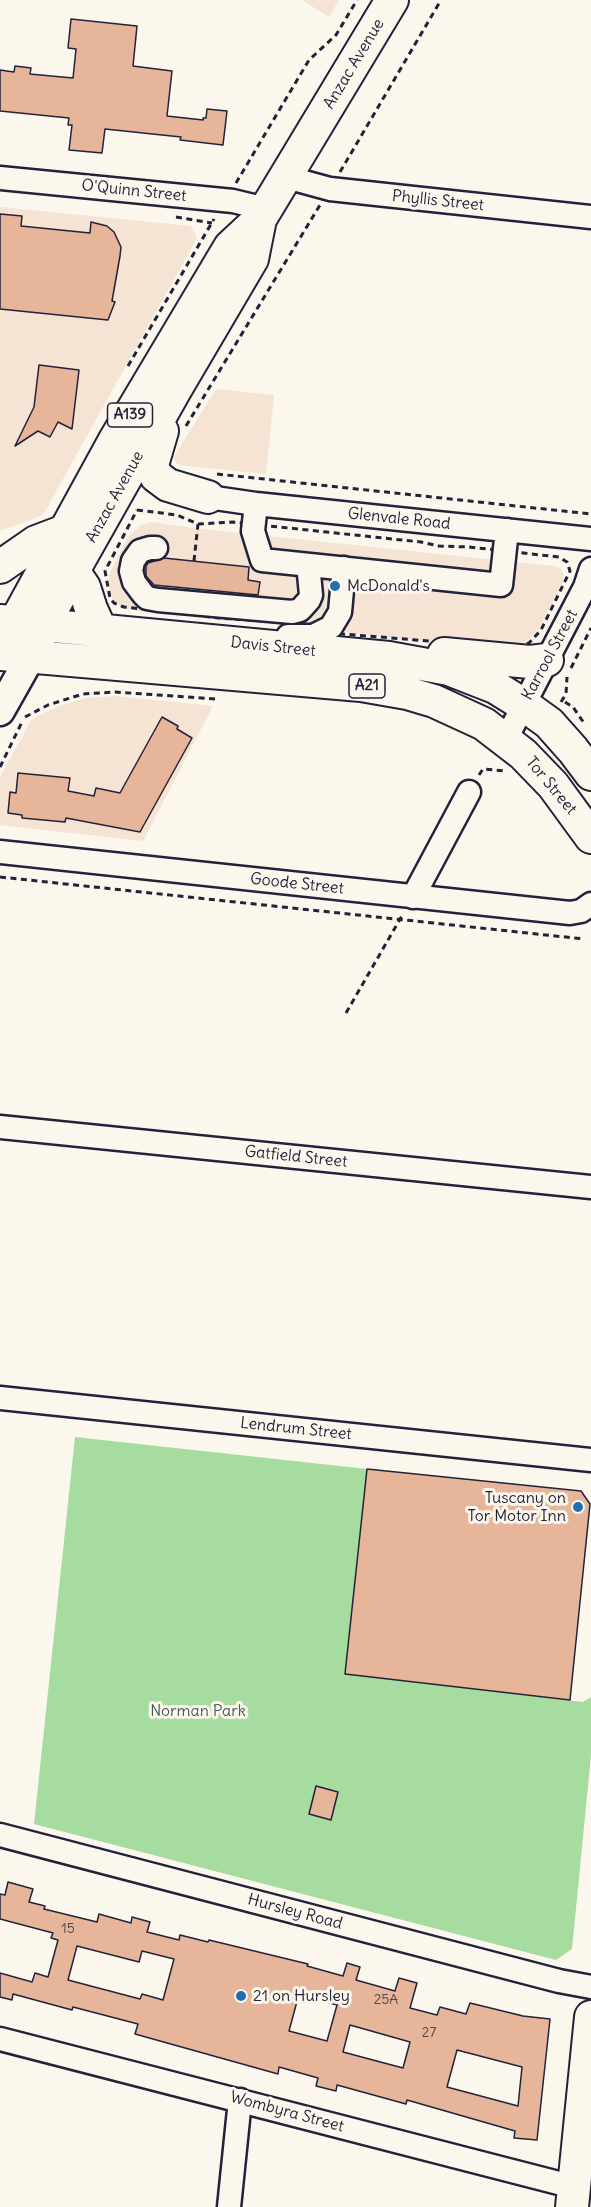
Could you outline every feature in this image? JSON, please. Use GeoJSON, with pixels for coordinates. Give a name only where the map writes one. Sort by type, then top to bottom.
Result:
{"type":"FeatureCollection","features":[{"type":"Feature","properties":{"kind":"highway","name":"Anzac Avenue"},"geometry":{"type":"LineString","coordinates":[[0,652],[19,623],[64,531],[115,440],[230,247],[263,214],[392,0]]}},
{"type":"Feature","properties":{"kind":"highway","name":"Anzac Avenue"},"geometry":{"type":"LineString","coordinates":[[19,623],[73,572],[175,390],[252,259],[263,214]]}},
{"type":"Feature","properties":{"kind":"highway"},"geometry":{"type":"LineString","coordinates":[[175,390],[152,465],[156,476],[203,511]]}},
{"type":"Feature","properties":{"kind":"highway"},"geometry":{"type":"LineString","coordinates":[[0,567],[36,542],[64,531]]}},
{"type":"Feature","properties":{"kind":"highway"},"geometry":{"type":"LineString","coordinates":[[73,572],[84,587],[101,631]]}},
{"type":"Feature","properties":{"kind":"highway","name":"Anzac Avenue"},"geometry":{"type":"LineString","coordinates":[[19,623],[31,656]]}},
{"type":"Feature","properties":{"kind":"highway","name":"Davis Street"},"geometry":{"type":"LineString","coordinates":[[19,623],[417,662],[449,669],[479,680],[524,705]]}},
{"type":"Feature","properties":{"kind":"highway","name":"A21"},"geometry":{"type":"LineString","coordinates":[[0,652],[31,656]]}},
{"type":"Feature","properties":{"kind":"highway"},"geometry":{"type":"LineString","coordinates":[[417,662],[445,654],[530,662],[547,660]]}},
{"type":"Feature","properties":{"kind":"highway","name":"Davis Street"},"geometry":{"type":"LineString","coordinates":[[31,656],[361,685],[407,693],[459,711],[506,739]]}},
{"type":"Feature","properties":{"kind":"highway","name":"A21"},"geometry":{"type":"LineString","coordinates":[[524,705],[549,723],[591,774]]}},
{"type":"Feature","properties":{"kind":"highway","name":"Tor Street"},"geometry":{"type":"LineString","coordinates":[[506,739],[537,767],[570,806],[591,837]]}},
{"type":"Feature","properties":{"kind":"highway"},"geometry":{"type":"LineString","coordinates":[[573,2197],[591,2017]]}},
{"type":"Feature","properties":{"kind":"main road","name":"Anzac Avenue"},"geometry":{"type":"LineString","coordinates":[[12,714],[31,656]]}},
{"type":"Feature","properties":{"kind":"street","name":"Phyllis Street"},"geometry":{"type":"LineString","coordinates":[[286,177],[330,189],[591,217]]}},
{"type":"Feature","properties":{"kind":"street","name":"O'Quinn Street"},"geometry":{"type":"LineString","coordinates":[[0,178],[225,201],[263,214]]}},
{"type":"Feature","properties":{"kind":"street","name":"Glenvale Road"},"geometry":{"type":"LineString","coordinates":[[203,511],[256,504],[591,539]]}},
{"type":"Feature","properties":{"kind":"street"},"geometry":{"type":"LineString","coordinates":[[256,504],[253,531],[262,560],[310,569],[344,568],[501,585],[507,530]]}},
{"type":"Feature","properties":{"kind":"street"},"geometry":{"type":"LineString","coordinates":[[156,548],[140,551],[133,561],[131,572],[134,582],[147,598],[232,608],[262,609],[297,590],[310,569]]}},
{"type":"Feature","properties":{"kind":"street"},"geometry":{"type":"LineString","coordinates":[[258,645],[290,635],[313,636],[331,627],[340,612],[344,568]]}},
{"type":"Feature","properties":{"kind":"street","name":"Karrool Street"},"geometry":{"type":"LineString","coordinates":[[506,739],[585,586],[591,570]]}},
{"type":"Feature","properties":{"kind":"street"},"geometry":{"type":"LineString","coordinates":[[413,897],[469,792]]}},
{"type":"Feature","properties":{"kind":"street","name":"Goode Street"},"geometry":{"type":"LineString","coordinates":[[0,852],[570,913],[586,908]]}},
{"type":"Feature","properties":{"kind":"street","name":"Gatfield Street"},"geometry":{"type":"LineString","coordinates":[[0,1127],[591,1187]]}},
{"type":"Feature","properties":{"kind":"street","name":"Lendrum Street"},"geometry":{"type":"LineString","coordinates":[[0,1398],[591,1460]]}},
{"type":"Feature","properties":{"kind":"street","name":"Hursley Road"},"geometry":{"type":"LineString","coordinates":[[0,1835],[548,1978],[591,1987]]}},
{"type":"Feature","properties":{"kind":"street","name":"Wombyra Street"},"geometry":{"type":"LineString","coordinates":[[0,2039],[240,2100],[573,2197]]}},
{"type":"Feature","properties":{"kind":"street"},"geometry":{"type":"LineString","coordinates":[[229,2207],[240,2100]]}},
{"type":"Feature","properties":{"kind":"path"},"geometry":{"type":"LineString","coordinates":[[124,374],[309,60],[336,34],[357,0]]}},
{"type":"Feature","properties":{"kind":"path"},"geometry":{"type":"LineString","coordinates":[[183,431],[330,189],[441,0]]}},
{"type":"Feature","properties":{"kind":"path"},"geometry":{"type":"LineString","coordinates":[[137,510],[156,476]]}},
{"type":"Feature","properties":{"kind":"path"},"geometry":{"type":"LineString","coordinates":[[251,478],[591,514]]}},
{"type":"Feature","properties":{"kind":"path"},"geometry":{"type":"LineString","coordinates":[[194,561],[203,511]]}},
{"type":"Feature","properties":{"kind":"path"},"geometry":{"type":"LineString","coordinates":[[562,700],[566,694],[565,680],[591,628]]}},
{"type":"Feature","properties":{"kind":"path"},"geometry":{"type":"LineString","coordinates":[[12,714],[84,694],[115,692],[226,699]]}},
{"type":"Feature","properties":{"kind":"path"},"geometry":{"type":"LineString","coordinates":[[469,792],[483,769],[510,772]]}},
{"type":"Feature","properties":{"kind":"path"},"geometry":{"type":"LineString","coordinates":[[0,877],[584,939]]}},
{"type":"Feature","properties":{"kind":"path"},"geometry":{"type":"LineString","coordinates":[[346,1013],[413,897]]}},
{"type":"Feature","properties":{"kind":"shaded area"},"geometry":{"type":"Polygon","coordinates":[[[302,0],[339,0],[329,17],[302,0]]]}},
{"type":"Feature","properties":{"kind":"shaded area"},"geometry":{"type":"Polygon","coordinates":[[[0,207],[191,226],[197,238],[43,515],[0,531],[0,207]]]}},
{"type":"Feature","properties":{"kind":"shaded area"},"geometry":{"type":"Polygon","coordinates":[[[216,389],[274,395],[266,474],[178,465],[173,458],[216,389]]]}},
{"type":"Feature","properties":{"kind":"shaded area","name":"McDonald's"},"geometry":{"type":"Polygon","coordinates":[[[152,522],[554,566],[561,568],[564,574],[563,582],[539,628],[529,639],[515,647],[499,648],[348,633],[318,627],[244,619],[229,621],[124,609],[113,599],[109,589],[109,574],[128,537],[141,525],[152,522]]]}},
{"type":"Feature","properties":{"kind":"shaded area"},"geometry":{"type":"Polygon","coordinates":[[[116,696],[213,706],[143,841],[0,825],[0,777],[31,720],[56,707],[85,698],[116,696]]]}},
{"type":"Feature","properties":{"kind":"green space","name":"Norman Park"},"geometry":{"type":"Polygon","coordinates":[[[75,1437],[367,1469],[345,1674],[583,1702],[591,1697],[591,1755],[572,1949],[556,1960],[34,1824],[75,1437]]]}},
{"type":"Feature","properties":{"kind":"building"},"geometry":{"type":"Polygon","coordinates":[[[71,19],[137,26],[133,66],[172,71],[167,116],[203,120],[206,118],[207,109],[227,111],[223,145],[180,140],[181,137],[105,129],[102,153],[69,150],[72,125],[68,125],[69,118],[0,111],[0,70],[14,72],[15,66],[31,68],[30,74],[73,78],[76,49],[68,48],[71,19]]]}},
{"type":"Feature","properties":{"kind":"building"},"geometry":{"type":"Polygon","coordinates":[[[0,214],[22,216],[21,226],[90,233],[91,222],[107,226],[114,232],[121,247],[112,301],[115,302],[108,320],[0,309],[0,214]]]}},
{"type":"Feature","properties":{"kind":"building"},"geometry":{"type":"Polygon","coordinates":[[[39,365],[79,370],[72,429],[58,422],[50,437],[38,431],[15,446],[34,407],[39,365]]]}},
{"type":"Feature","properties":{"kind":"building"},"geometry":{"type":"Polygon","coordinates":[[[164,558],[249,567],[248,580],[260,582],[258,595],[154,585],[146,576],[146,566],[148,563],[164,558]]]}},
{"type":"Feature","properties":{"kind":"building"},"geometry":{"type":"Polygon","coordinates":[[[162,717],[178,726],[177,729],[192,738],[140,832],[66,818],[65,822],[22,818],[22,815],[8,813],[10,792],[16,793],[18,773],[70,778],[68,791],[94,796],[96,788],[120,793],[162,717]]]}},
{"type":"Feature","properties":{"kind":"building"},"geometry":{"type":"Polygon","coordinates":[[[367,1469],[581,1491],[590,1504],[570,1700],[345,1674],[367,1469]]]}},
{"type":"Feature","properties":{"kind":"building"},"geometry":{"type":"Polygon","coordinates":[[[316,1786],[338,1792],[331,1820],[309,1814],[316,1786]]]}},
{"type":"Feature","properties":{"kind":"building"},"geometry":{"type":"Polygon","coordinates":[[[8,1882],[33,1889],[29,1902],[45,1906],[44,1909],[97,1922],[99,1914],[131,1923],[132,1917],[150,1922],[147,1932],[179,1940],[180,1935],[208,1942],[209,1940],[308,1964],[307,1966],[343,1976],[347,1963],[360,1967],[356,1980],[395,1991],[399,1978],[417,1983],[410,2008],[437,2015],[440,2007],[466,2014],[470,2003],[523,2016],[550,2019],[537,2140],[514,2138],[515,2131],[407,2100],[406,2104],[337,2085],[336,2091],[316,2086],[318,2078],[279,2067],[278,2074],[135,2034],[138,2024],[13,1994],[12,2000],[0,1997],[0,1973],[32,1982],[35,1973],[48,1977],[58,1940],[51,1938],[53,1933],[0,1919],[0,1894],[5,1895],[8,1882]],[[77,1946],[68,1980],[140,1999],[142,1994],[163,2000],[174,1959],[142,1951],[139,1962],[77,1946]],[[299,1994],[289,2031],[327,2041],[337,2005],[299,1994]],[[350,2025],[343,2052],[403,2068],[410,2042],[350,2025]],[[457,2050],[447,2087],[518,2106],[522,2067],[457,2050]]]}},
{"type":"Feature","properties":{"kind":"place","name":"McDonald's"},"geometry":{"type":"Point","coordinates":[335,586]}},
{"type":"Feature","properties":{"kind":"place","name":"Tuscany on Tor Motor Inn"},"geometry":{"type":"Point","coordinates":[578,1507]}},
{"type":"Feature","properties":{"kind":"place","name":"21 on Hursley"},"geometry":{"type":"Point","coordinates":[241,1996]}}]}
